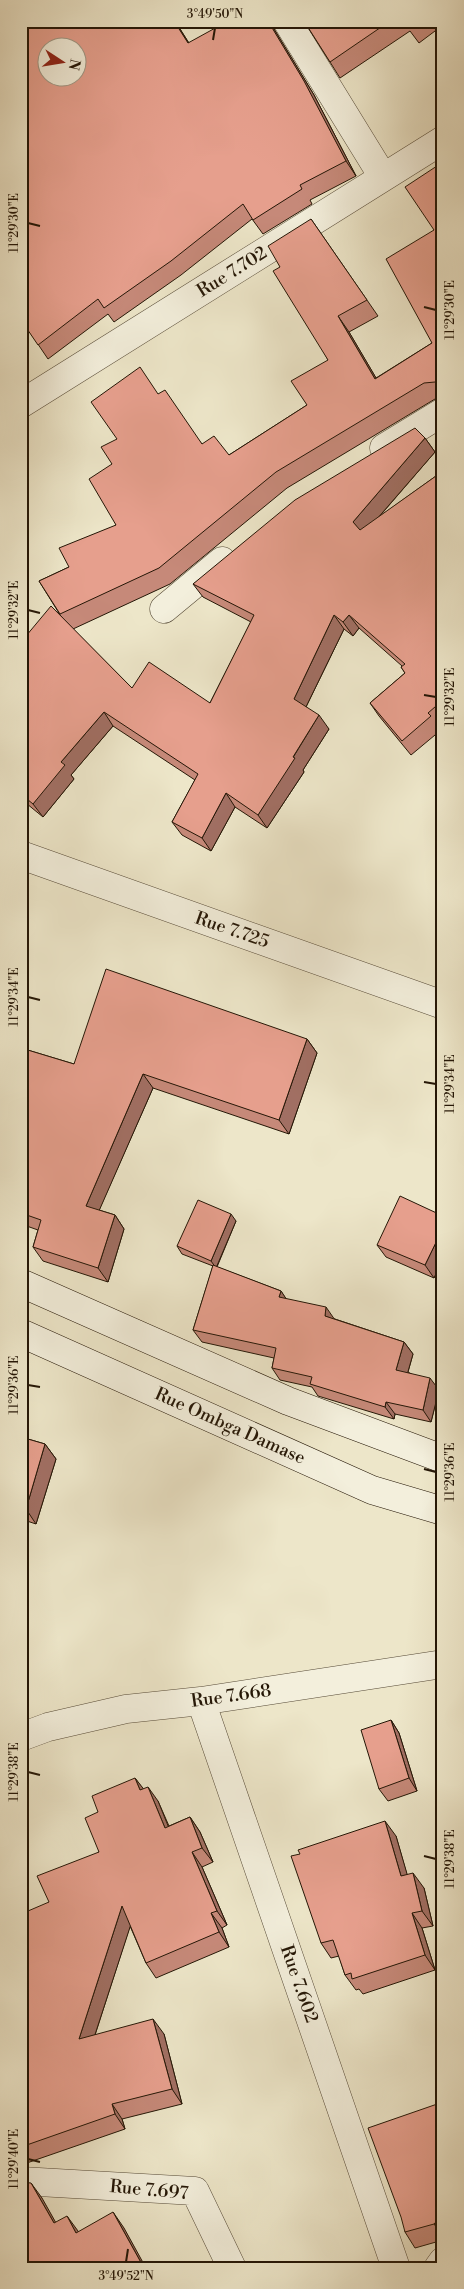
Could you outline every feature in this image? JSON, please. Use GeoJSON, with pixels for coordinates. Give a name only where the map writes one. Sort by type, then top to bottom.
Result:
{"type":"FeatureCollection","features":[{"type":"Feature","properties":{"kind":"street"},"geometry":{"type":"LineString","coordinates":[[287,21],[383,178]]}},
{"type":"Feature","properties":{"kind":"street","name":"Rue 7.702"},"geometry":{"type":"LineString","coordinates":[[21,404],[443,140]]}},
{"type":"Feature","properties":{"kind":"street"},"geometry":{"type":"LineString","coordinates":[[361,462],[443,412]]}},
{"type":"Feature","properties":{"kind":"street"},"geometry":{"type":"LineString","coordinates":[[164,609],[244,543]]}},
{"type":"Feature","properties":{"kind":"street","name":"Rue 7.725"},"geometry":{"type":"LineString","coordinates":[[21,855],[439,996]]}},
{"type":"Feature","properties":{"kind":"street"},"geometry":{"type":"LineString","coordinates":[[21,1283],[288,1401],[443,1459]]}},
{"type":"Feature","properties":{"kind":"street","name":"Rue Ombga Damase"},"geometry":{"type":"LineString","coordinates":[[21,1333],[372,1490],[443,1511]]}},
{"type":"Feature","properties":{"kind":"street","name":"Rue 7.668"},"geometry":{"type":"LineString","coordinates":[[21,1737],[48,1727],[126,1709],[201,1701],[443,1664]]}},
{"type":"Feature","properties":{"kind":"street","name":"Rue 7.602"},"geometry":{"type":"LineString","coordinates":[[201,1701],[396,2268]]}},
{"type":"Feature","properties":{"kind":"street","name":"Rue 7.697"},"geometry":{"type":"LineString","coordinates":[[21,2181],[195,2191],[232,2268]]}},
{"type":"Feature","properties":{"kind":"street"},"geometry":{"type":"LineString","coordinates":[[438,2268],[443,2261]]}},
{"type":"Feature","properties":{"kind":"building"},"geometry":{"type":"Polygon","coordinates":[[[21,21],[174,21],[188,43],[228,21],[268,21],[304,81],[346,161],[300,185],[302,189],[253,220],[243,204],[171,261],[104,308],[98,299],[38,345],[21,320],[21,21]]]}},
{"type":"Feature","properties":{"kind":"building"},"geometry":{"type":"Polygon","coordinates":[[[304,21],[390,21],[330,62],[304,21]]]}},
{"type":"Feature","properties":{"kind":"building"},"geometry":{"type":"Polygon","coordinates":[[[404,21],[416,21],[408,27],[404,21]]]}},
{"type":"Feature","properties":{"kind":"building"},"geometry":{"type":"Polygon","coordinates":[[[443,162],[443,377],[435,382],[424,383],[276,472],[159,568],[60,614],[39,581],[69,567],[59,548],[116,525],[89,479],[112,464],[101,447],[117,439],[91,402],[140,367],[158,394],[165,390],[202,444],[214,436],[229,455],[307,405],[291,381],[328,360],[273,271],[280,267],[268,246],[311,219],[367,300],[338,316],[375,379],[432,343],[386,259],[434,230],[405,187],[443,162]]]}},
{"type":"Feature","properties":{"kind":"building"},"geometry":{"type":"Polygon","coordinates":[[[415,428],[425,438],[353,522],[360,530],[443,471],[443,700],[428,713],[431,716],[402,741],[370,703],[405,673],[401,667],[405,664],[349,615],[343,622],[334,615],[294,699],[319,715],[293,757],[295,758],[258,815],[226,793],[202,838],[172,822],[198,774],[104,712],[61,762],[65,765],[33,804],[21,794],[21,642],[51,606],[132,688],[149,662],[210,703],[254,615],[193,584],[295,500],[415,428]]]}},
{"type":"Feature","properties":{"kind":"building"},"geometry":{"type":"Polygon","coordinates":[[[106,969],[307,1039],[279,1120],[143,1074],[86,1206],[115,1215],[98,1268],[33,1247],[41,1220],[21,1213],[21,1048],[74,1064],[106,969]]]}},
{"type":"Feature","properties":{"kind":"building"},"geometry":{"type":"Polygon","coordinates":[[[400,1196],[443,1216],[443,1228],[425,1265],[377,1245],[400,1196]]]}},
{"type":"Feature","properties":{"kind":"building"},"geometry":{"type":"Polygon","coordinates":[[[198,1200],[231,1214],[211,1261],[177,1246],[198,1200]]]}},
{"type":"Feature","properties":{"kind":"building"},"geometry":{"type":"Polygon","coordinates":[[[213,1265],[281,1291],[279,1297],[326,1307],[325,1316],[404,1342],[396,1370],[430,1378],[423,1410],[386,1402],[385,1407],[310,1384],[312,1377],[272,1368],[276,1348],[193,1330],[213,1265]]]}},
{"type":"Feature","properties":{"kind":"building"},"geometry":{"type":"Polygon","coordinates":[[[21,1437],[45,1444],[26,1509],[21,1508],[21,1437]]]}},
{"type":"Feature","properties":{"kind":"building"},"geometry":{"type":"Polygon","coordinates":[[[391,1720],[409,1778],[379,1789],[361,1730],[391,1720]]]}},
{"type":"Feature","properties":{"kind":"building"},"geometry":{"type":"Polygon","coordinates":[[[135,1778],[140,1790],[148,1787],[165,1828],[190,1817],[202,1848],[192,1852],[217,1911],[211,1913],[219,1932],[146,1963],[122,1906],[79,2039],[153,2019],[172,2089],[112,2104],[115,2114],[21,2147],[21,2024],[26,2022],[21,2014],[21,1914],[49,1902],[37,1876],[99,1852],[85,1818],[98,1812],[92,1796],[135,1778]]]}},
{"type":"Feature","properties":{"kind":"building"},"geometry":{"type":"Polygon","coordinates":[[[385,1821],[401,1876],[413,1873],[422,1911],[412,1913],[425,1955],[352,1979],[351,1973],[345,1975],[333,1940],[321,1943],[291,1856],[300,1854],[298,1850],[385,1821]]]}},
{"type":"Feature","properties":{"kind":"building"},"geometry":{"type":"Polygon","coordinates":[[[443,2102],[443,2214],[434,2224],[405,2232],[368,2128],[443,2102]]]}},
{"type":"Feature","properties":{"kind":"building"},"geometry":{"type":"Polygon","coordinates":[[[21,2182],[31,2183],[54,2223],[67,2216],[76,2233],[113,2212],[144,2268],[21,2268],[21,2182]]]}}]}
